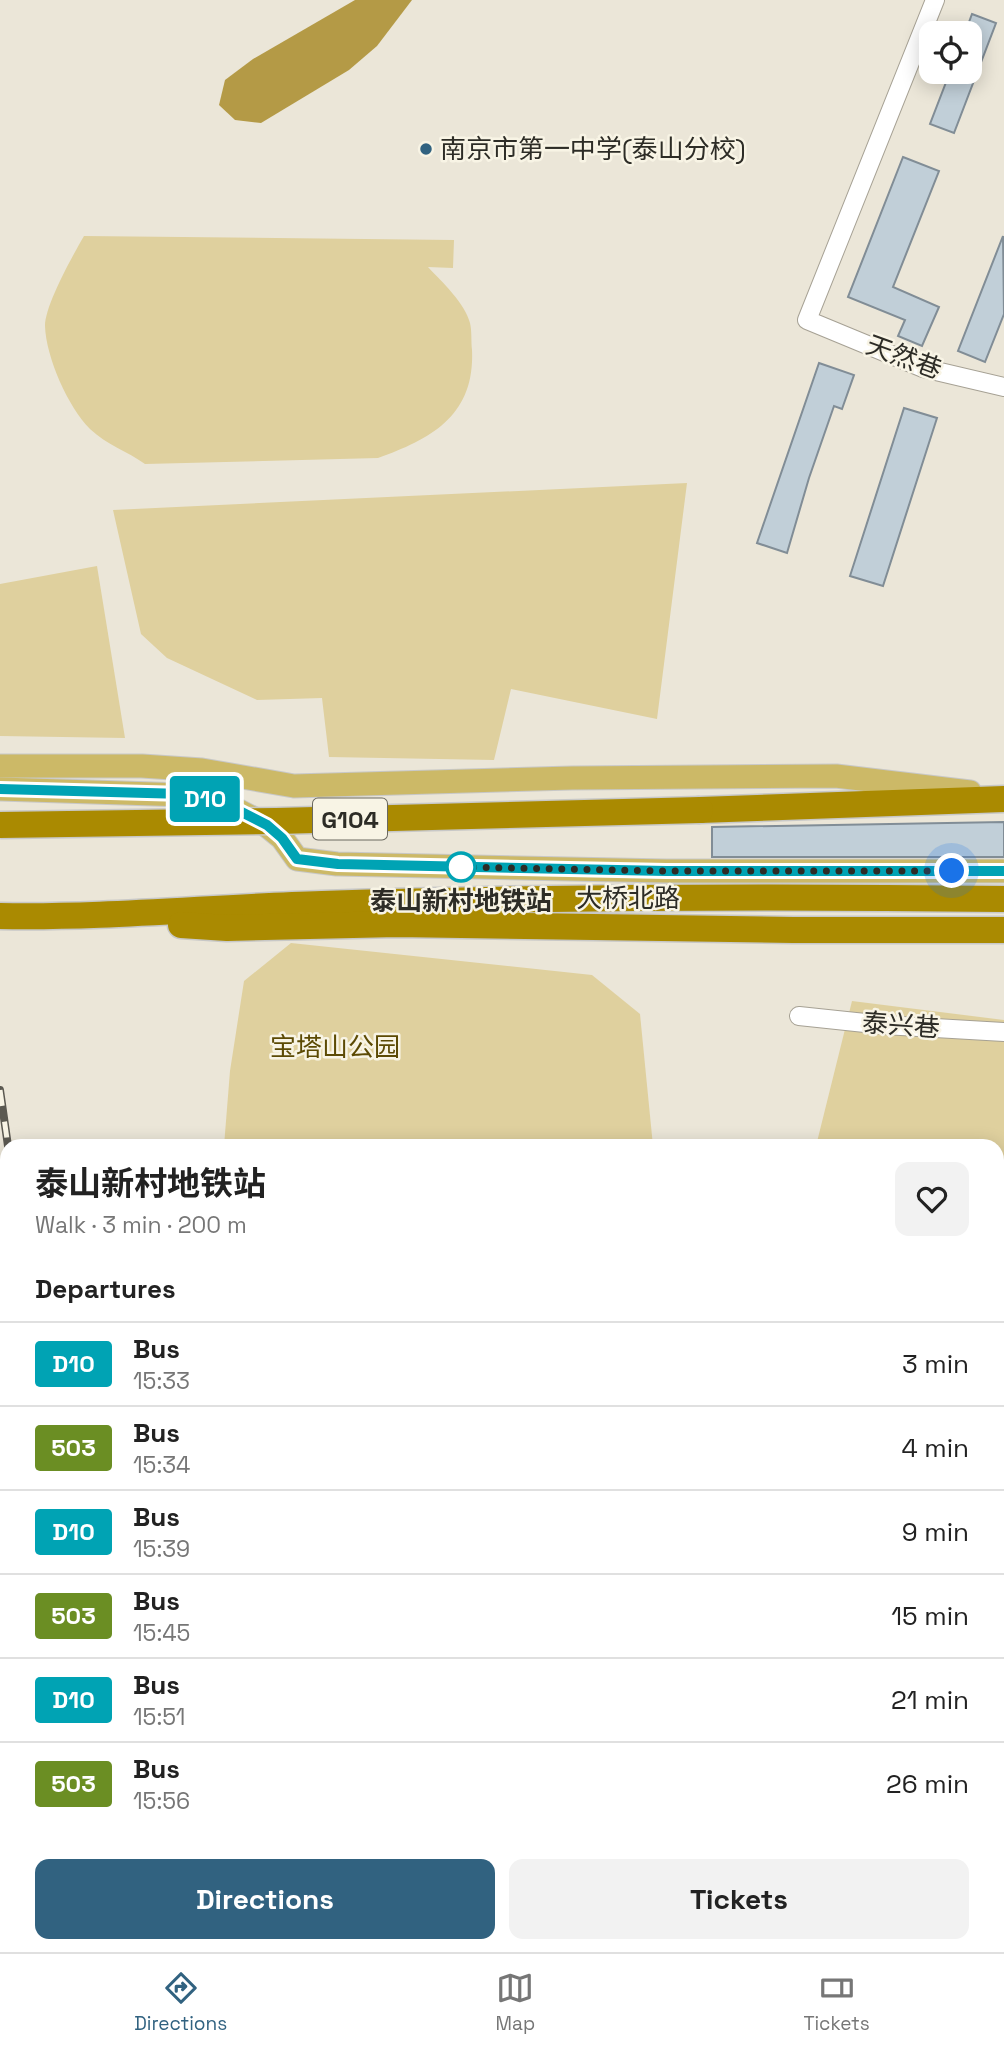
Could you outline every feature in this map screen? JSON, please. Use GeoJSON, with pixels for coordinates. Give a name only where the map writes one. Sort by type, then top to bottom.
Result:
{"type":"FeatureCollection","features":[{"type":"Feature","properties":{"kind":"highway","name":"G104"},"geometry":{"type":"LineString","coordinates":[[0,825],[700,810],[1004,798]]}},
{"type":"Feature","properties":{"kind":"highway","name":"大桥北路"},"geometry":{"type":"LineString","coordinates":[[0,916],[72,918],[318,904],[772,897],[1004,899]]}},
{"type":"Feature","properties":{"kind":"highway"},"geometry":{"type":"LineString","coordinates":[[72,918],[227,929],[397,924],[1004,930]]}},
{"type":"Feature","properties":{"kind":"main road"},"geometry":{"type":"LineString","coordinates":[[0,766],[142,766],[202,770],[294,786],[572,778],[835,776],[1004,798]]}},
{"type":"Feature","properties":{"kind":"main road"},"geometry":{"type":"LineString","coordinates":[[0,789],[184,794],[222,802],[267,825],[282,838],[297,859],[338,864],[666,871],[1004,871]]}},
{"type":"Feature","properties":{"kind":"street","name":"天然巷"},"geometry":{"type":"LineString","coordinates":[[935,0],[807,320],[923,368],[1004,387]]}},
{"type":"Feature","properties":{"kind":"street","name":"泰兴巷"},"geometry":{"type":"LineString","coordinates":[[799,1016],[884,1025],[1004,1032]]}},
{"type":"Feature","properties":{"kind":"green space"},"geometry":{"type":"Polygon","coordinates":[[[84,236],[454,240],[453,268],[428,267],[458,300],[470,323],[471,373],[466,392],[458,408],[432,433],[378,458],[145,464],[103,439],[82,420],[66,395],[49,352],[46,317],[60,280],[84,236]]]}},
{"type":"Feature","properties":{"kind":"green space"},"geometry":{"type":"Polygon","coordinates":[[[687,483],[657,719],[511,689],[494,760],[329,757],[322,698],[257,700],[167,658],[141,634],[113,510],[687,483]]]}},
{"type":"Feature","properties":{"kind":"green space"},"geometry":{"type":"Polygon","coordinates":[[[97,566],[125,738],[0,736],[0,584],[97,566]]]}},
{"type":"Feature","properties":{"kind":"green space","name":"宝塔山公园"},"geometry":{"type":"Polygon","coordinates":[[[291,943],[592,975],[640,1014],[652,1139],[225,1139],[230,1071],[244,981],[291,943]]]}},
{"type":"Feature","properties":{"kind":"green space"},"geometry":{"type":"Polygon","coordinates":[[[852,1001],[1004,1020],[1004,1139],[818,1139],[852,1001]]]}},
{"type":"Feature","properties":{"kind":"shaded area"},"geometry":{"type":"Polygon","coordinates":[[[355,0],[412,0],[377,46],[349,70],[261,123],[235,120],[219,105],[225,80],[253,59],[355,0]]]}},
{"type":"Feature","properties":{"kind":"building"},"geometry":{"type":"Polygon","coordinates":[[[972,14],[996,23],[982,60],[982,21],[969,21],[972,14]]]}},
{"type":"Feature","properties":{"kind":"building"},"geometry":{"type":"Polygon","coordinates":[[[945,84],[973,84],[954,133],[930,124],[945,84]]]}},
{"type":"Feature","properties":{"kind":"building"},"geometry":{"type":"Polygon","coordinates":[[[903,157],[939,171],[893,287],[939,307],[922,346],[898,336],[905,320],[848,297],[903,157]]]}},
{"type":"Feature","properties":{"kind":"building"},"geometry":{"type":"Polygon","coordinates":[[[1003,236],[1004,314],[985,362],[958,351],[1003,236]]]}},
{"type":"Feature","properties":{"kind":"building"},"geometry":{"type":"Polygon","coordinates":[[[819,363],[854,375],[842,409],[834,406],[787,553],[757,543],[819,363]]]}},
{"type":"Feature","properties":{"kind":"building"},"geometry":{"type":"Polygon","coordinates":[[[904,408],[937,418],[883,586],[850,576],[904,408]]]}},
{"type":"Feature","properties":{"kind":"building"},"geometry":{"type":"Polygon","coordinates":[[[1004,822],[1004,857],[712,857],[712,827],[1004,822]]]}},
{"type":"Feature","properties":{"kind":"railway"},"geometry":{"type":"LineString","coordinates":[[0,1090],[7,1139]]}},
{"type":"Feature","properties":{"kind":"bus line","name":"D10"},"geometry":{"type":"LineString","coordinates":[[0,789],[184,794],[222,802],[267,825],[282,838],[297,859],[338,864],[666,871],[1004,871]]}},
{"type":"Feature","properties":{"kind":"place","name":"南京市第一中学(泰山分校)"},"geometry":{"type":"Point","coordinates":[426,149]}},
{"type":"Feature","properties":{"kind":"place","name":"泰山新村地铁站"},"geometry":{"type":"Point","coordinates":[461,867]}},
{"type":"Feature","properties":{"kind":"route"},"geometry":{"type":"LineString","coordinates":[[461,867],[666,871],[952,871]]}}]}
